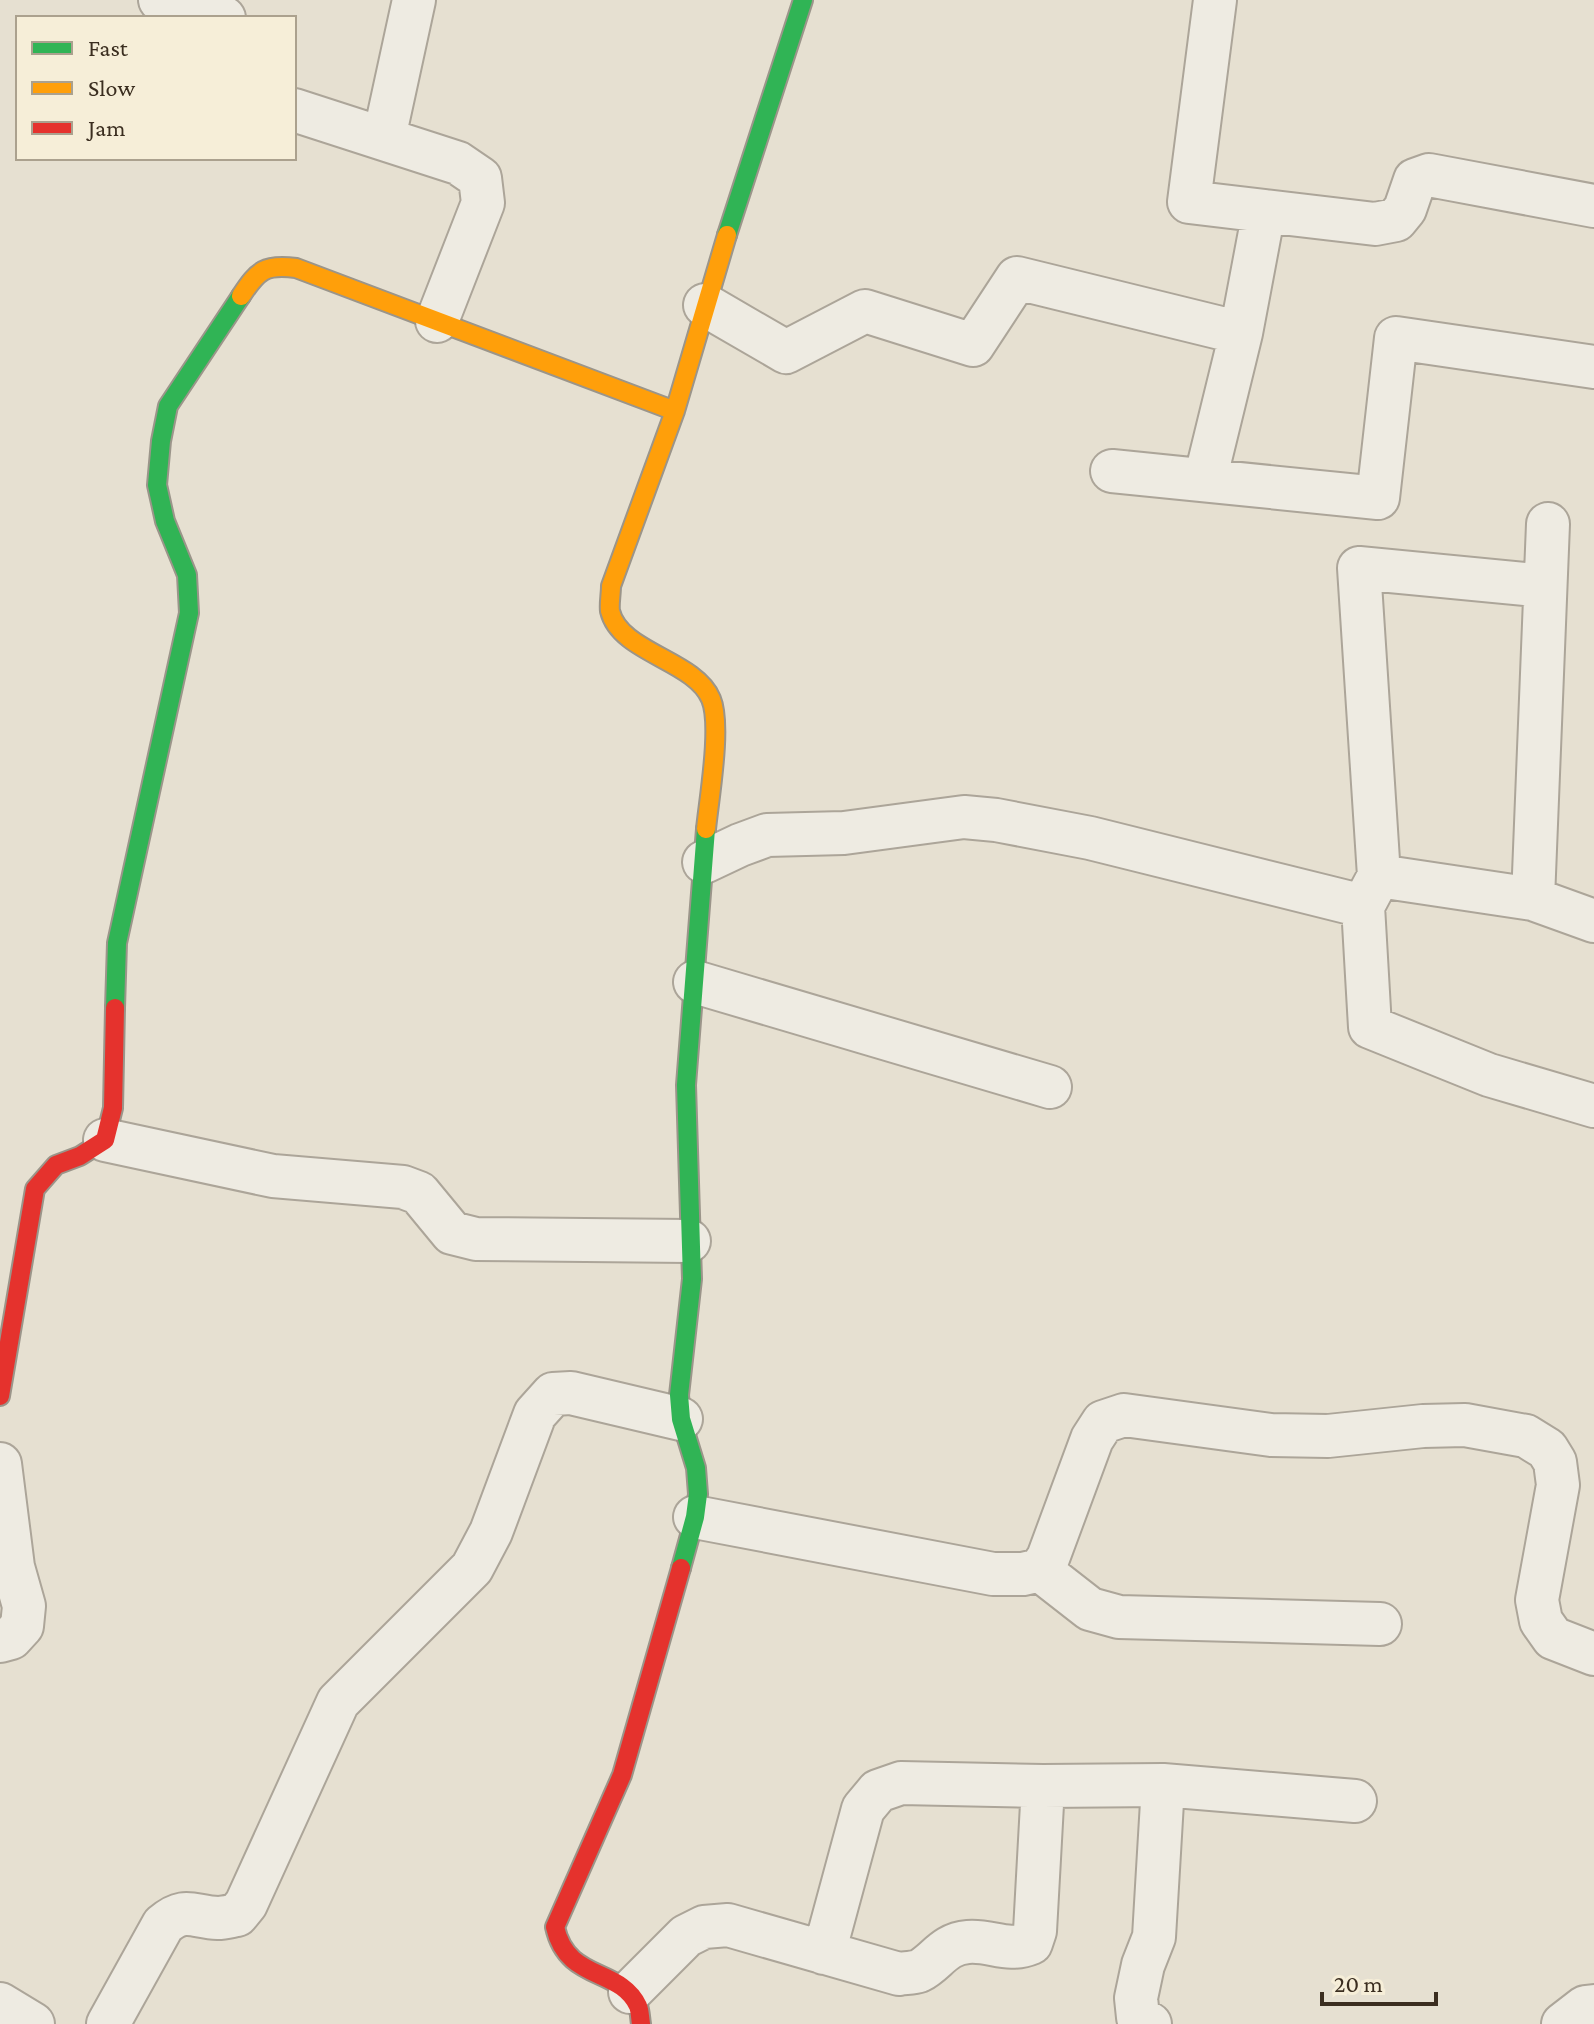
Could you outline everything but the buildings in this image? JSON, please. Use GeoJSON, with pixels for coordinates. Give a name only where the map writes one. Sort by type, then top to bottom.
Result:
{"type":"FeatureCollection","features":[{"type":"Feature","properties":{"kind":"street"},"geometry":{"type":"LineString","coordinates":[[160,0],[217,16]]}},
{"type":"Feature","properties":{"kind":"street"},"geometry":{"type":"LineString","coordinates":[[384,138],[414,0]]}},
{"type":"Feature","properties":{"kind":"street"},"geometry":{"type":"LineString","coordinates":[[803,0],[705,305],[675,411],[611,586],[610,610],[619,630],[700,683],[711,699],[715,721],[686,1085],[692,1279],[679,1395],[681,1419],[696,1468],[698,1494],[695,1517],[622,1775],[555,1927],[555,1942],[565,1956],[636,2008],[686,1936],[704,1927],[728,1925],[899,1974],[920,1970],[950,1946],[967,1942],[986,1942],[1016,1949],[1031,1943],[1035,1931],[1043,1786]]}},
{"type":"Feature","properties":{"kind":"street"},"geometry":{"type":"LineString","coordinates":[[1215,0],[1189,202],[1375,224],[1396,220],[1405,209],[1415,180],[1429,175],[1594,206]]}},
{"type":"Feature","properties":{"kind":"street"},"geometry":{"type":"LineString","coordinates":[[296,111],[458,163],[480,178],[483,203],[437,321]]}},
{"type":"Feature","properties":{"kind":"street"},"geometry":{"type":"LineString","coordinates":[[1205,480],[1241,333],[1264,211]]}},
{"type":"Feature","properties":{"kind":"street"},"geometry":{"type":"LineString","coordinates":[[0,1396],[35,1189],[56,1165],[80,1156],[105,1140],[113,1108],[117,943],[189,613],[187,575],[165,521],[157,485],[168,406],[254,276],[273,265],[296,268],[675,411]]}},
{"type":"Feature","properties":{"kind":"street"},"geometry":{"type":"LineString","coordinates":[[705,305],[786,352],[865,311],[973,345],[1017,278],[1241,333]]}},
{"type":"Feature","properties":{"kind":"street"},"geometry":{"type":"LineString","coordinates":[[1112,471],[1378,498],[1396,338],[1594,367]]}},
{"type":"Feature","properties":{"kind":"street"},"geometry":{"type":"LineString","coordinates":[[1533,899],[1548,524]]}},
{"type":"Feature","properties":{"kind":"street"},"geometry":{"type":"LineString","coordinates":[[1545,586],[1359,568],[1371,891],[1370,1027],[1489,1075],[1594,1106]]}},
{"type":"Feature","properties":{"kind":"street"},"geometry":{"type":"LineString","coordinates":[[704,862],[767,835],[844,833],[964,817],[996,820],[1371,891],[1533,899],[1594,921]]}},
{"type":"Feature","properties":{"kind":"street"},"geometry":{"type":"LineString","coordinates":[[695,982],[1050,1087]]}},
{"type":"Feature","properties":{"kind":"street"},"geometry":{"type":"LineString","coordinates":[[105,1140],[273,1176],[403,1187],[419,1193],[452,1233],[476,1239],[689,1241]]}},
{"type":"Feature","properties":{"kind":"street"},"geometry":{"type":"LineString","coordinates":[[108,2024],[163,1925],[176,1915],[197,1913],[219,1918],[237,1915],[246,1904],[338,1702],[472,1568],[491,1532],[535,1414],[553,1394],[571,1393],[681,1419]]}},
{"type":"Feature","properties":{"kind":"street"},"geometry":{"type":"LineString","coordinates":[[695,1517],[993,1574],[1023,1574],[1040,1570],[1048,1558],[1092,1439],[1103,1422],[1124,1415],[1271,1435],[1328,1436],[1465,1425],[1526,1436],[1547,1449],[1555,1462],[1558,1485],[1537,1600],[1541,1621],[1553,1638],[1594,1654]]}},
{"type":"Feature","properties":{"kind":"street"},"geometry":{"type":"LineString","coordinates":[[0,1464],[6,1565],[24,1606],[22,1626],[11,1638],[0,1641]]}},
{"type":"Feature","properties":{"kind":"street"},"geometry":{"type":"LineString","coordinates":[[1040,1570],[1090,1609],[1119,1617],[1380,1624]]}},
{"type":"Feature","properties":{"kind":"street"},"geometry":{"type":"LineString","coordinates":[[824,1953],[863,1809],[878,1791],[901,1783],[1163,1785],[1355,1801]]}},
{"type":"Feature","properties":{"kind":"street"},"geometry":{"type":"LineString","coordinates":[[1150,2024],[1138,2017],[1136,1998],[1143,1965],[1154,1937],[1163,1785]]}},
{"type":"Feature","properties":{"kind":"street"},"geometry":{"type":"LineString","coordinates":[[0,2004],[33,2024]]}},
{"type":"Feature","properties":{"kind":"street"},"geometry":{"type":"LineString","coordinates":[[1563,2024],[1585,2007],[1594,2006]]}},
{"type":"Feature","properties":{"kind":"traffic: fast"},"geometry":{"type":"LineString","coordinates":[[727,235],[803,0]]}},
{"type":"Feature","properties":{"kind":"traffic: fast"},"geometry":{"type":"LineString","coordinates":[[115,1008],[117,943],[189,613],[187,575],[165,521],[157,485],[161,441],[168,406],[241,296]]}},
{"type":"Feature","properties":{"kind":"traffic: fast"},"geometry":{"type":"LineString","coordinates":[[681,1568],[698,1494],[696,1468],[681,1419],[679,1395],[692,1279],[686,1085],[706,829]]}},
{"type":"Feature","properties":{"kind":"traffic: slow"},"geometry":{"type":"LineString","coordinates":[[706,829],[715,744],[711,699],[690,675],[628,637],[617,625],[610,605],[611,586],[675,411],[727,235]]}},
{"type":"Feature","properties":{"kind":"traffic: slow"},"geometry":{"type":"LineString","coordinates":[[241,296],[263,271],[277,267],[296,268],[675,411]]}},
{"type":"Feature","properties":{"kind":"traffic: jam"},"geometry":{"type":"LineString","coordinates":[[0,1396],[35,1189],[56,1165],[80,1156],[105,1140],[113,1108],[115,1008]]}},
{"type":"Feature","properties":{"kind":"traffic: jam"},"geometry":{"type":"LineString","coordinates":[[641,2024],[638,2006],[630,1994],[570,1957],[561,1945],[555,1927],[622,1775],[681,1568]]}}]}
